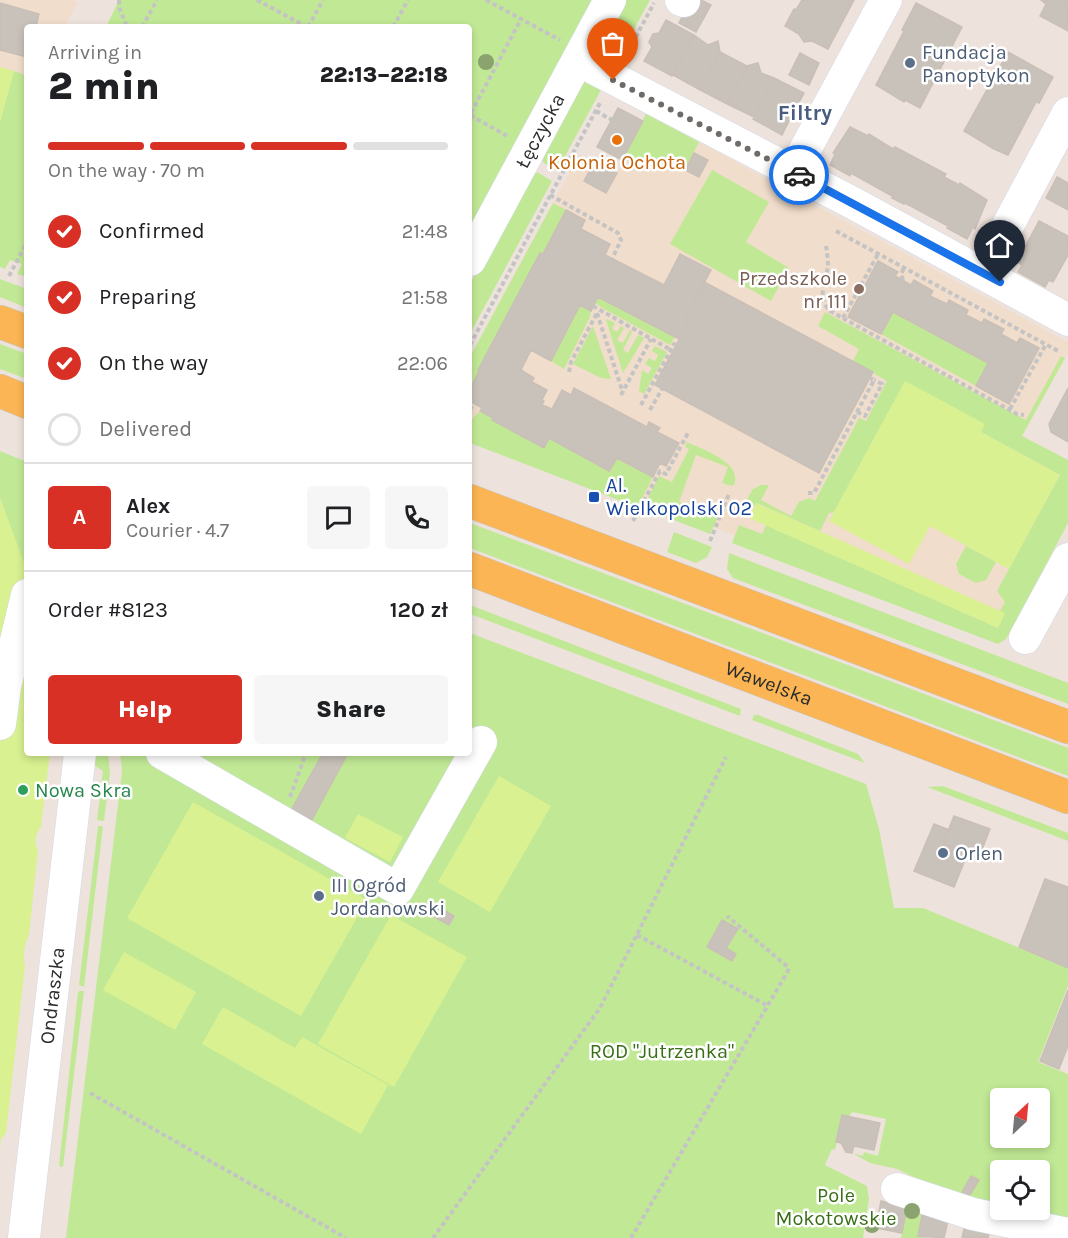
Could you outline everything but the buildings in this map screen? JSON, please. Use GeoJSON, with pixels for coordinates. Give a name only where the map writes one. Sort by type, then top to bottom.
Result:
{"type":"FeatureCollection","features":[{"type":"Feature","properties":{"kind":"main road"},"geometry":{"type":"LineString","coordinates":[[0,322],[24,331]]}},
{"type":"Feature","properties":{"kind":"main road"},"geometry":{"type":"LineString","coordinates":[[0,391],[24,401]]}},
{"type":"Feature","properties":{"kind":"main road"},"geometry":{"type":"LineString","coordinates":[[472,502],[1068,727]]}},
{"type":"Feature","properties":{"kind":"main road","name":"Wawelska"},"geometry":{"type":"LineString","coordinates":[[472,570],[1068,797]]}},
{"type":"Feature","properties":{"kind":"street","name":"Łęczycka"},"geometry":{"type":"LineString","coordinates":[[472,257],[610,0]]}},
{"type":"Feature","properties":{"kind":"street"},"geometry":{"type":"LineString","coordinates":[[793,171],[886,0]]}},
{"type":"Feature","properties":{"kind":"street"},"geometry":{"type":"LineString","coordinates":[[581,53],[613,80],[793,171],[1068,320]]}},
{"type":"Feature","properties":{"kind":"street"},"geometry":{"type":"LineString","coordinates":[[983,272],[1068,113]]}},
{"type":"Feature","properties":{"kind":"street"},"geometry":{"type":"LineString","coordinates":[[1025,638],[1068,560]]}},
{"type":"Feature","properties":{"kind":"street"},"geometry":{"type":"LineString","coordinates":[[0,724],[5,687],[24,608]]}},
{"type":"Feature","properties":{"kind":"street"},"geometry":{"type":"LineString","coordinates":[[167,756],[398,889],[481,742]]}},
{"type":"Feature","properties":{"kind":"street","name":"Ondraszka"},"geometry":{"type":"LineString","coordinates":[[24,1238],[80,756]]}},
{"type":"Feature","properties":{"kind":"street"},"geometry":{"type":"LineString","coordinates":[[897,1190],[973,1214],[1068,1234]]}},
{"type":"Feature","properties":{"kind":"path"},"geometry":{"type":"LineString","coordinates":[[119,0],[119,7],[127,24]]}},
{"type":"Feature","properties":{"kind":"path"},"geometry":{"type":"LineString","coordinates":[[144,24],[157,0]]}},
{"type":"Feature","properties":{"kind":"path"},"geometry":{"type":"LineString","coordinates":[[257,0],[302,24]]}},
{"type":"Feature","properties":{"kind":"path"},"geometry":{"type":"LineString","coordinates":[[310,24],[323,0]]}},
{"type":"Feature","properties":{"kind":"path"},"geometry":{"type":"LineString","coordinates":[[395,24],[408,0]]}},
{"type":"Feature","properties":{"kind":"path"},"geometry":{"type":"LineString","coordinates":[[486,0],[581,53]]}},
{"type":"Feature","properties":{"kind":"path"},"geometry":{"type":"LineString","coordinates":[[472,341],[613,80],[674,0]]}},
{"type":"Feature","properties":{"kind":"path"},"geometry":{"type":"LineString","coordinates":[[472,111],[521,19]]}},
{"type":"Feature","properties":{"kind":"path"},"geometry":{"type":"LineString","coordinates":[[596,111],[612,120]]}},
{"type":"Feature","properties":{"kind":"path"},"geometry":{"type":"LineString","coordinates":[[550,195],[618,232],[621,240],[612,259]]}},
{"type":"Feature","properties":{"kind":"path"},"geometry":{"type":"LineString","coordinates":[[836,231],[1060,352]]}},
{"type":"Feature","properties":{"kind":"path"},"geometry":{"type":"LineString","coordinates":[[826,246],[828,265],[822,298],[830,311],[1010,410],[1024,415]]}},
{"type":"Feature","properties":{"kind":"path"},"geometry":{"type":"LineString","coordinates":[[9,276],[24,248]]}},
{"type":"Feature","properties":{"kind":"path"},"geometry":{"type":"LineString","coordinates":[[843,318],[878,254]]}},
{"type":"Feature","properties":{"kind":"path"},"geometry":{"type":"LineString","coordinates":[[903,280],[901,274],[904,268]]}},
{"type":"Feature","properties":{"kind":"path"},"geometry":{"type":"LineString","coordinates":[[593,306],[597,311],[622,394],[651,339]]}},
{"type":"Feature","properties":{"kind":"path"},"geometry":{"type":"LineString","coordinates":[[597,311],[671,350]]}},
{"type":"Feature","properties":{"kind":"path"},"geometry":{"type":"LineString","coordinates":[[569,372],[571,362],[597,311]]}},
{"type":"Feature","properties":{"kind":"path"},"geometry":{"type":"LineString","coordinates":[[641,405],[674,344],[676,345]]}},
{"type":"Feature","properties":{"kind":"path"},"geometry":{"type":"LineString","coordinates":[[1010,410],[1046,344]]}},
{"type":"Feature","properties":{"kind":"path"},"geometry":{"type":"LineString","coordinates":[[808,494],[814,493],[858,412],[872,379],[882,384],[865,416],[858,412]]}},
{"type":"Feature","properties":{"kind":"path"},"geometry":{"type":"LineString","coordinates":[[650,411],[662,389]]}},
{"type":"Feature","properties":{"kind":"path"},"geometry":{"type":"LineString","coordinates":[[633,520],[660,471],[666,474],[689,431]]}},
{"type":"Feature","properties":{"kind":"path"},"geometry":{"type":"LineString","coordinates":[[711,541],[729,494]]}},
{"type":"Feature","properties":{"kind":"path"},"geometry":{"type":"LineString","coordinates":[[278,819],[294,790],[305,756]]}},
{"type":"Feature","properties":{"kind":"path"},"geometry":{"type":"LineString","coordinates":[[433,1238],[600,1008],[726,757]]}},
{"type":"Feature","properties":{"kind":"path"},"geometry":{"type":"LineString","coordinates":[[631,1238],[785,978],[788,967],[727,916]]}},
{"type":"Feature","properties":{"kind":"path"},"geometry":{"type":"LineString","coordinates":[[637,935],[768,1006]]}},
{"type":"Feature","properties":{"kind":"path"},"geometry":{"type":"LineString","coordinates":[[90,1093],[346,1238]]}},
{"type":"Feature","properties":{"kind":"shaded area"},"geometry":{"type":"Polygon","coordinates":[[[0,0],[72,0],[78,2],[67,24],[24,24],[24,103],[0,147],[0,0]]]}},
{"type":"Feature","properties":{"kind":"shaded area"},"geometry":{"type":"Polygon","coordinates":[[[699,142],[1068,342],[1068,353],[1022,436],[1068,460],[1068,523],[1006,639],[472,435],[472,353],[579,155],[594,160],[617,173],[622,160],[684,170],[699,142]]]}},
{"type":"Feature","properties":{"kind":"green space"},"geometry":{"type":"Polygon","coordinates":[[[119,0],[597,0],[472,232],[472,24],[107,24],[119,0]]]}},
{"type":"Feature","properties":{"kind":"green space"},"geometry":{"type":"Polygon","coordinates":[[[623,0],[650,0],[621,53],[601,42],[623,0]]]}},
{"type":"Feature","properties":{"kind":"green space"},"geometry":{"type":"Polygon","coordinates":[[[0,67],[14,71],[0,122],[0,67]]]}},
{"type":"Feature","properties":{"kind":"green space"},"geometry":{"type":"Polygon","coordinates":[[[14,71],[24,75],[24,276],[17,274],[22,264],[10,260],[5,269],[0,267],[0,122],[14,71]]]}},
{"type":"Feature","properties":{"kind":"green space"},"geometry":{"type":"Polygon","coordinates":[[[580,79],[601,90],[557,171],[544,163],[541,158],[580,79]]]}},
{"type":"Feature","properties":{"kind":"green space"},"geometry":{"type":"Polygon","coordinates":[[[646,114],[699,142],[685,170],[622,160],[646,114]]]}},
{"type":"Feature","properties":{"kind":"green space"},"geometry":{"type":"Polygon","coordinates":[[[712,170],[769,202],[746,242],[789,268],[771,301],[670,244],[712,170]]]}},
{"type":"Feature","properties":{"kind":"green space"},"geometry":{"type":"Polygon","coordinates":[[[530,172],[539,173],[552,181],[472,330],[472,280],[530,172]]]}},
{"type":"Feature","properties":{"kind":"green space"},"geometry":{"type":"Polygon","coordinates":[[[553,203],[566,210],[543,254],[540,253],[472,385],[472,353],[553,203]]]}},
{"type":"Feature","properties":{"kind":"green space"},"geometry":{"type":"Polygon","coordinates":[[[0,279],[24,288],[24,307],[0,297],[0,279]]]}},
{"type":"Feature","properties":{"kind":"green space"},"geometry":{"type":"Polygon","coordinates":[[[598,297],[675,337],[670,345],[595,303],[598,297]]]}},
{"type":"Feature","properties":{"kind":"green space"},"geometry":{"type":"Polygon","coordinates":[[[580,305],[591,311],[590,317],[564,369],[551,361],[580,305]]]}},
{"type":"Feature","properties":{"kind":"green space"},"geometry":{"type":"Polygon","coordinates":[[[825,312],[1026,420],[1061,356],[1065,358],[1022,436],[1068,460],[1068,523],[1006,639],[998,644],[732,543],[739,525],[762,534],[766,525],[998,628],[1004,613],[1000,611],[1005,602],[997,591],[1060,475],[981,432],[984,424],[905,382],[834,512],[829,513],[820,531],[757,503],[755,506],[746,501],[753,489],[761,485],[769,485],[761,500],[791,516],[799,502],[810,498],[815,501],[859,418],[866,421],[887,381],[853,361],[859,349],[818,326],[825,312]]]}},
{"type":"Feature","properties":{"kind":"green space"},"geometry":{"type":"Polygon","coordinates":[[[893,312],[988,363],[976,386],[881,334],[893,312]]]}},
{"type":"Feature","properties":{"kind":"green space"},"geometry":{"type":"Polygon","coordinates":[[[606,320],[615,323],[612,329],[617,332],[621,326],[624,328],[617,340],[623,343],[630,330],[632,332],[623,350],[628,353],[638,335],[644,338],[623,373],[606,320]]]}},
{"type":"Feature","properties":{"kind":"green space"},"geometry":{"type":"Polygon","coordinates":[[[593,326],[611,379],[601,378],[573,364],[593,326]]]}},
{"type":"Feature","properties":{"kind":"green space"},"geometry":{"type":"Polygon","coordinates":[[[0,344],[24,353],[24,378],[0,369],[0,344]]]}},
{"type":"Feature","properties":{"kind":"green space"},"geometry":{"type":"Polygon","coordinates":[[[655,346],[667,352],[644,394],[639,391],[642,370],[648,374],[652,368],[645,364],[649,358],[655,361],[658,355],[652,351],[655,346]]]}},
{"type":"Feature","properties":{"kind":"green space"},"geometry":{"type":"Polygon","coordinates":[[[905,381],[985,424],[981,432],[1060,475],[1009,569],[930,526],[909,564],[829,521],[905,381]]]}},
{"type":"Feature","properties":{"kind":"green space"},"geometry":{"type":"Polygon","coordinates":[[[480,411],[544,447],[549,438],[609,470],[617,458],[653,477],[638,506],[634,506],[472,444],[472,419],[480,411]]]}},
{"type":"Feature","properties":{"kind":"green space"},"geometry":{"type":"Polygon","coordinates":[[[687,442],[727,463],[735,477],[732,486],[722,483],[728,467],[696,455],[679,502],[718,517],[710,534],[643,508],[659,476],[672,482],[689,449],[685,447],[687,442]]]}},
{"type":"Feature","properties":{"kind":"green space"},"geometry":{"type":"Polygon","coordinates":[[[0,451],[24,461],[24,565],[0,498],[0,451]]]}},
{"type":"Feature","properties":{"kind":"green space","name":"Nowa Skra"},"geometry":{"type":"Polygon","coordinates":[[[0,498],[24,563],[24,756],[50,756],[41,827],[36,838],[38,850],[29,935],[24,950],[25,966],[6,1133],[1,1139],[0,1149],[0,498]]]}},
{"type":"Feature","properties":{"kind":"green space"},"geometry":{"type":"Polygon","coordinates":[[[756,503],[1005,613],[998,628],[749,518],[756,503]]]}},
{"type":"Feature","properties":{"kind":"green space"},"geometry":{"type":"Polygon","coordinates":[[[472,524],[1068,748],[1068,776],[472,549],[472,524]]]}},
{"type":"Feature","properties":{"kind":"green space"},"geometry":{"type":"Polygon","coordinates":[[[674,532],[712,547],[707,557],[696,563],[667,552],[674,532]]]}},
{"type":"Feature","properties":{"kind":"green space"},"geometry":{"type":"Polygon","coordinates":[[[966,546],[996,562],[986,580],[976,583],[959,574],[956,564],[966,546]]]}},
{"type":"Feature","properties":{"kind":"green space"},"geometry":{"type":"Polygon","coordinates":[[[729,553],[1068,683],[1068,704],[733,578],[727,569],[729,553]]]}},
{"type":"Feature","properties":{"kind":"green space"},"geometry":{"type":"Polygon","coordinates":[[[472,606],[741,709],[740,716],[472,615],[472,606]]]}},
{"type":"Feature","properties":{"kind":"green space"},"geometry":{"type":"Polygon","coordinates":[[[472,634],[866,784],[879,829],[894,908],[923,908],[1068,968],[1068,986],[1038,1062],[1068,1074],[1068,1227],[1040,1220],[1050,1220],[1050,1160],[990,1160],[990,1207],[961,1200],[897,1169],[870,1163],[852,1153],[863,1156],[864,1152],[878,1156],[886,1119],[852,1112],[849,1117],[842,1116],[835,1150],[832,1149],[825,1165],[867,1186],[869,1199],[863,1238],[66,1238],[122,771],[120,756],[472,756],[472,634]]]}},
{"type":"Feature","properties":{"kind":"green space"},"geometry":{"type":"Polygon","coordinates":[[[754,715],[858,754],[865,763],[752,720],[754,715]]]}},
{"type":"Feature","properties":{"kind":"green space"},"geometry":{"type":"Polygon","coordinates":[[[90,756],[108,756],[110,773],[104,821],[97,820],[103,771],[89,762],[90,756]]]}},
{"type":"Feature","properties":{"kind":"green space"},"geometry":{"type":"Polygon","coordinates":[[[499,776],[551,806],[490,912],[438,882],[499,776]]]}},
{"type":"Feature","properties":{"kind":"green space"},"geometry":{"type":"Polygon","coordinates":[[[943,786],[1068,833],[1068,841],[927,787],[943,786]]]}},
{"type":"Feature","properties":{"kind":"green space"},"geometry":{"type":"Polygon","coordinates":[[[193,802],[367,900],[301,1016],[127,918],[193,802]]]}},
{"type":"Feature","properties":{"kind":"green space"},"geometry":{"type":"Polygon","coordinates":[[[358,814],[403,837],[390,862],[345,838],[358,814]]]}},
{"type":"Feature","properties":{"kind":"green space"},"geometry":{"type":"Polygon","coordinates":[[[98,826],[103,826],[84,987],[79,985],[98,826]]]}},
{"type":"Feature","properties":{"kind":"green space"},"geometry":{"type":"Polygon","coordinates":[[[391,915],[467,957],[394,1087],[318,1044],[391,915]]]}},
{"type":"Feature","properties":{"kind":"green space"},"geometry":{"type":"Polygon","coordinates":[[[124,952],[196,992],[175,1030],[103,990],[124,952]]]}},
{"type":"Feature","properties":{"kind":"green space"},"geometry":{"type":"Polygon","coordinates":[[[84,991],[63,1167],[59,1166],[78,992],[84,991]]]}},
{"type":"Feature","properties":{"kind":"green space"},"geometry":{"type":"Polygon","coordinates":[[[223,1007],[295,1048],[302,1037],[388,1085],[361,1134],[202,1044],[223,1007]]]}},
{"type":"Feature","properties":{"kind":"green space"},"geometry":{"type":"Polygon","coordinates":[[[907,1207],[923,1210],[918,1236],[926,1238],[901,1238],[907,1207]]]}},
{"type":"Feature","properties":{"kind":"way so far"},"geometry":{"type":"LineString","coordinates":[[613,80],[799,175]]}},
{"type":"Feature","properties":{"kind":"place","name":"Fundacja Panoptykon"},"geometry":{"type":"Point","coordinates":[910,63]}},
{"type":"Feature","properties":{"kind":"place","name":"Kolonia Ochota"},"geometry":{"type":"Point","coordinates":[617,140]}},
{"type":"Feature","properties":{"kind":"place","name":"Przedszkole nr 111"},"geometry":{"type":"Point","coordinates":[859,289]}},
{"type":"Feature","properties":{"kind":"place","name":"Al. Wielkopolski 02"},"geometry":{"type":"Point","coordinates":[594,497]}},
{"type":"Feature","properties":{"kind":"place","name":"Nowa Skra"},"geometry":{"type":"Point","coordinates":[23,790]}},
{"type":"Feature","properties":{"kind":"place","name":"Orlen"},"geometry":{"type":"Point","coordinates":[943,853]}},
{"type":"Feature","properties":{"kind":"place","name":"III Ogród Jordanowski"},"geometry":{"type":"Point","coordinates":[319,896]}},
{"type":"Feature","properties":{"kind":"district","name":"Filtry"},"geometry":{"type":"Point","coordinates":[805,112]}},
{"type":"Feature","properties":{"kind":"route"},"geometry":{"type":"LineString","coordinates":[[799,175],[1000,282]]}},
{"type":"Feature","properties":{"kind":"park label","name":"ROD \"Jutrzenka\""},"geometry":{"type":"Point","coordinates":[662,1051]}},
{"type":"Feature","properties":{"kind":"park label","name":"Pole Mokotowskie"},"geometry":{"type":"Point","coordinates":[836,1206]}}]}
